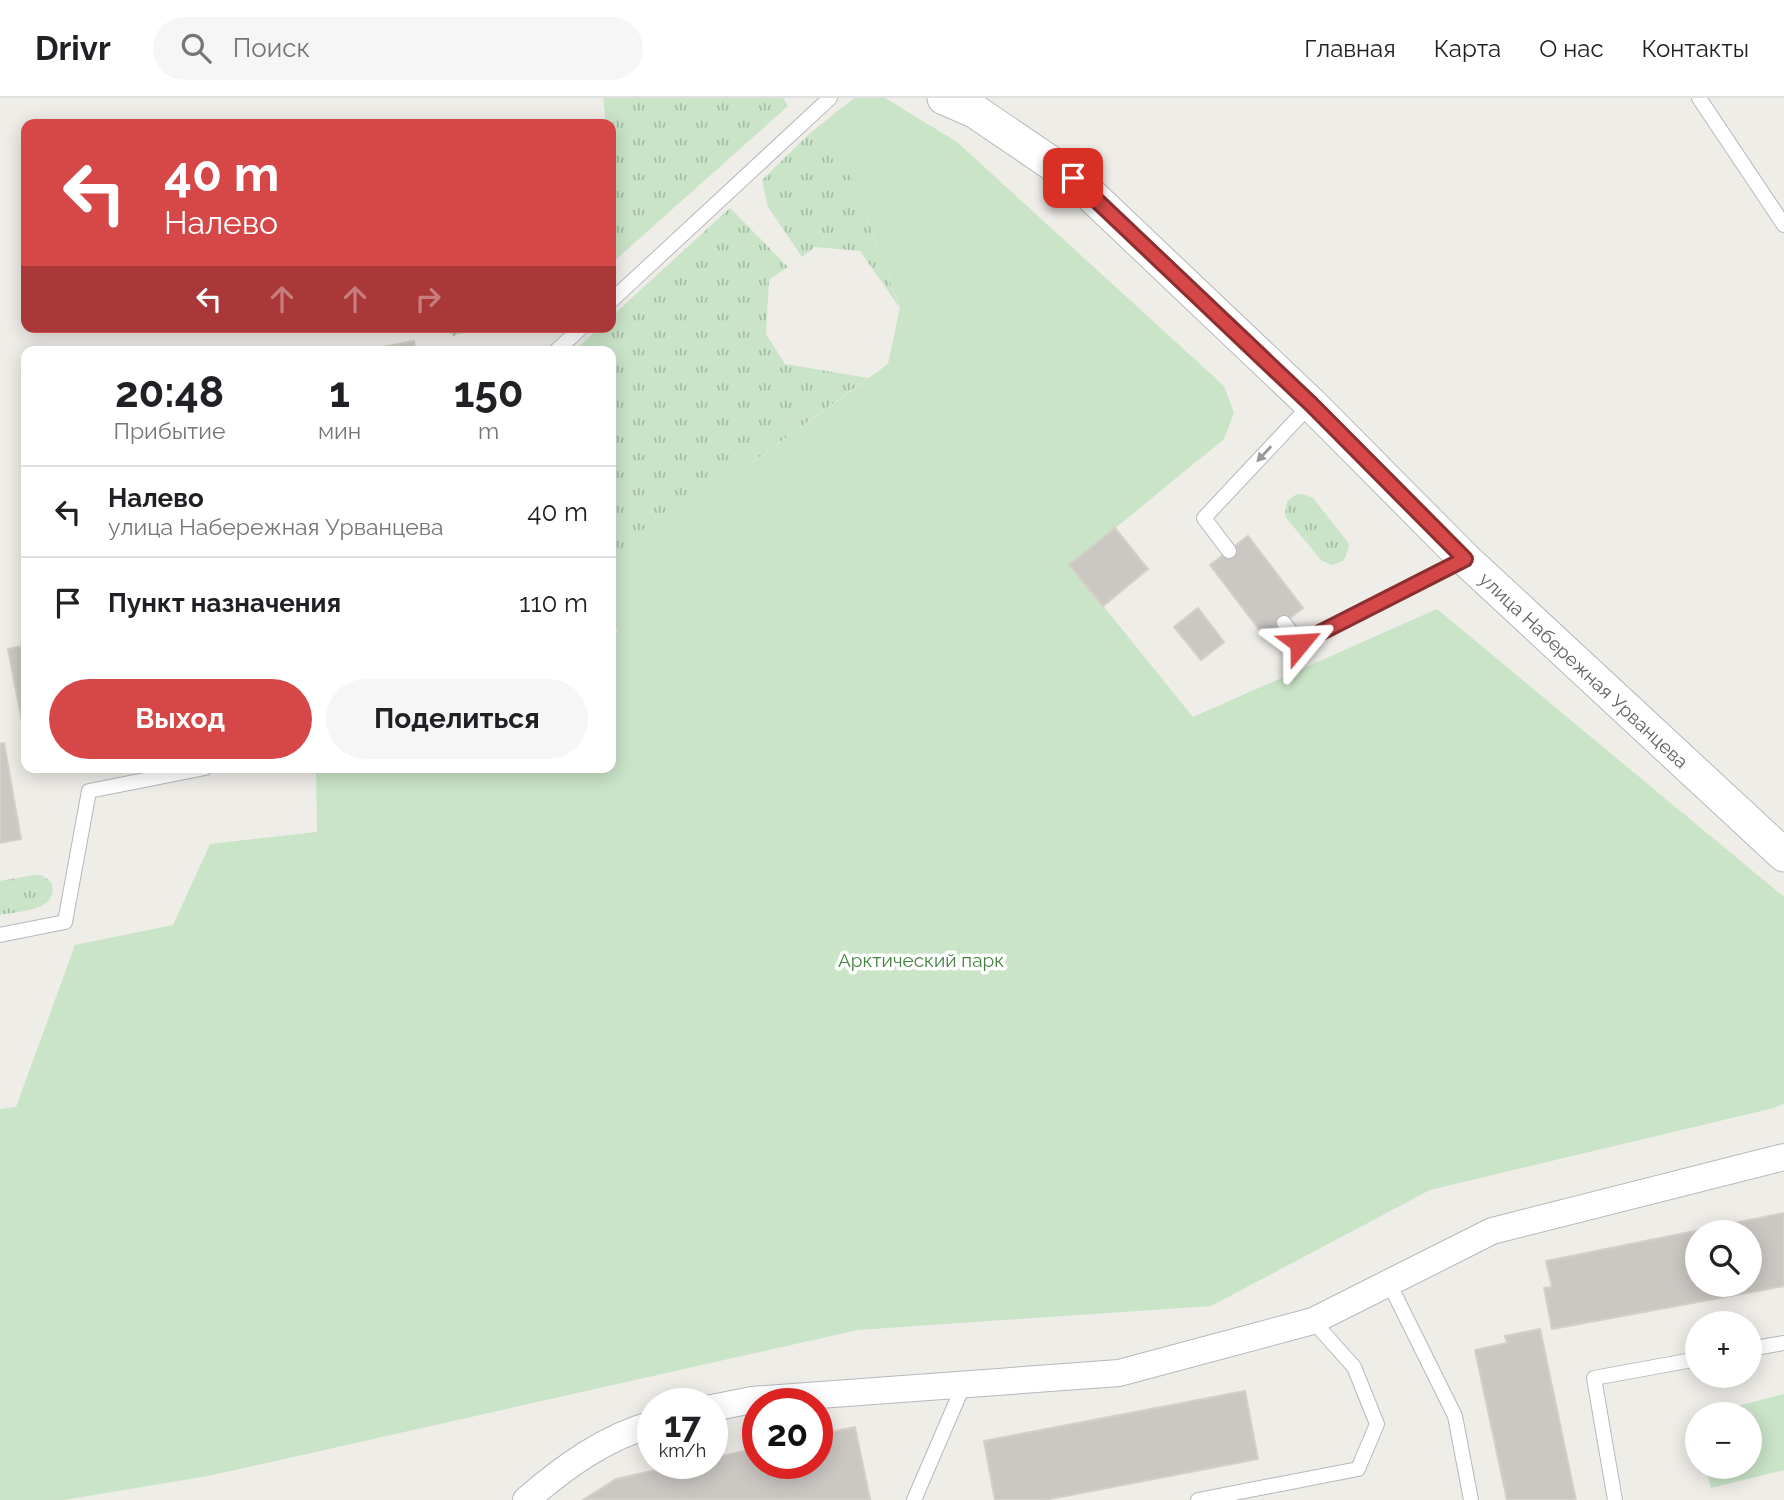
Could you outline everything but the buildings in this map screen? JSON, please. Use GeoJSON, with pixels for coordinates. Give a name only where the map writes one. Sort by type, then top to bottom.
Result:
{"type":"FeatureCollection","features":[{"type":"Feature","properties":{"kind":"street","name":"улица Набережная Урванцева"},"geometry":{"type":"LineString","coordinates":[[944,98],[976,111],[1073,178],[1311,404],[1465,559],[1784,855]]}},
{"type":"Feature","properties":{"kind":"street"},"geometry":{"type":"LineString","coordinates":[[728,1405],[752,1400],[1119,1373],[1313,1321],[1492,1231],[1784,1157]]}},
{"type":"Feature","properties":{"kind":"street"},"geometry":{"type":"LineString","coordinates":[[526,1500],[558,1473],[597,1448],[637,1428]]}},
{"type":"Feature","properties":{"kind":"lane"},"geometry":{"type":"LineString","coordinates":[[616,296],[830,98]]}},
{"type":"Feature","properties":{"kind":"lane"},"geometry":{"type":"LineString","coordinates":[[1699,98],[1784,225]]}},
{"type":"Feature","properties":{"kind":"lane"},"geometry":{"type":"LineString","coordinates":[[561,346],[576,333]]}},
{"type":"Feature","properties":{"kind":"lane"},"geometry":{"type":"LineString","coordinates":[[1229,551],[1204,518],[1311,404]]}},
{"type":"Feature","properties":{"kind":"lane"},"geometry":{"type":"LineString","coordinates":[[1284,623],[1300,643],[1465,559]]}},
{"type":"Feature","properties":{"kind":"lane"},"geometry":{"type":"LineString","coordinates":[[0,935],[65,922],[89,790],[179,773]]}},
{"type":"Feature","properties":{"kind":"lane"},"geometry":{"type":"LineString","coordinates":[[1389,1283],[1455,1416],[1471,1500]]}},
{"type":"Feature","properties":{"kind":"lane"},"geometry":{"type":"LineString","coordinates":[[1198,1500],[1358,1469],[1377,1424],[1354,1367],[1313,1321]]}},
{"type":"Feature","properties":{"kind":"lane"},"geometry":{"type":"LineString","coordinates":[[1762,1347],[1784,1343]]}},
{"type":"Feature","properties":{"kind":"lane"},"geometry":{"type":"LineString","coordinates":[[1615,1500],[1594,1378],[1685,1361]]}},
{"type":"Feature","properties":{"kind":"lane"},"geometry":{"type":"LineString","coordinates":[[914,1500],[964,1384]]}},
{"type":"Feature","properties":{"kind":"green space"},"geometry":{"type":"Polygon","coordinates":[[[603,98],[783,98],[788,106],[616,260],[616,119],[605,119],[603,98]]]}},
{"type":"Feature","properties":{"kind":"green space","name":"Арктический парк"},"geometry":{"type":"Polygon","coordinates":[[[854,98],[885,98],[957,142],[1224,386],[1234,413],[1224,439],[1070,565],[1193,717],[1437,609],[1784,897],[1784,1103],[1774,1108],[1430,1190],[1211,1306],[858,1330],[208,1476],[64,1500],[0,1500],[0,1109],[16,1107],[75,945],[173,925],[210,844],[317,832],[316,773],[616,773],[616,561],[888,364],[900,307],[852,178],[809,134],[854,98]]]}},
{"type":"Feature","properties":{"kind":"green space"},"geometry":{"type":"Polygon","coordinates":[[[809,134],[852,178],[900,308],[860,251],[815,247],[802,257],[768,207],[762,180],[809,134]]]}},
{"type":"Feature","properties":{"kind":"green space"},"geometry":{"type":"Polygon","coordinates":[[[730,208],[788,267],[769,280],[766,334],[785,364],[868,378],[616,561],[616,346],[579,346],[594,333],[616,333],[616,312],[730,208]]]}},
{"type":"Feature","properties":{"kind":"green space"},"geometry":{"type":"Polygon","coordinates":[[[1297,494],[1313,498],[1347,541],[1349,546],[1343,561],[1332,565],[1322,561],[1287,519],[1287,501],[1297,494]]]}},
{"type":"Feature","properties":{"kind":"green space"},"geometry":{"type":"Polygon","coordinates":[[[41,875],[51,882],[50,899],[37,908],[0,915],[0,881],[41,875]]]}},
{"type":"Feature","properties":{"kind":"green space"},"geometry":{"type":"Polygon","coordinates":[[[1784,1394],[1784,1470],[1762,1475],[1762,1402],[1753,1402],[1784,1394]]]}},
{"type":"Feature","properties":{"kind":"green space"},"geometry":{"type":"Polygon","coordinates":[[[1708,1479],[1748,1479],[1711,1488],[1708,1479]]]}},
{"type":"Feature","properties":{"kind":"route"},"geometry":{"type":"LineString","coordinates":[[1073,178],[1311,404],[1465,559],[1300,643]]}}]}
